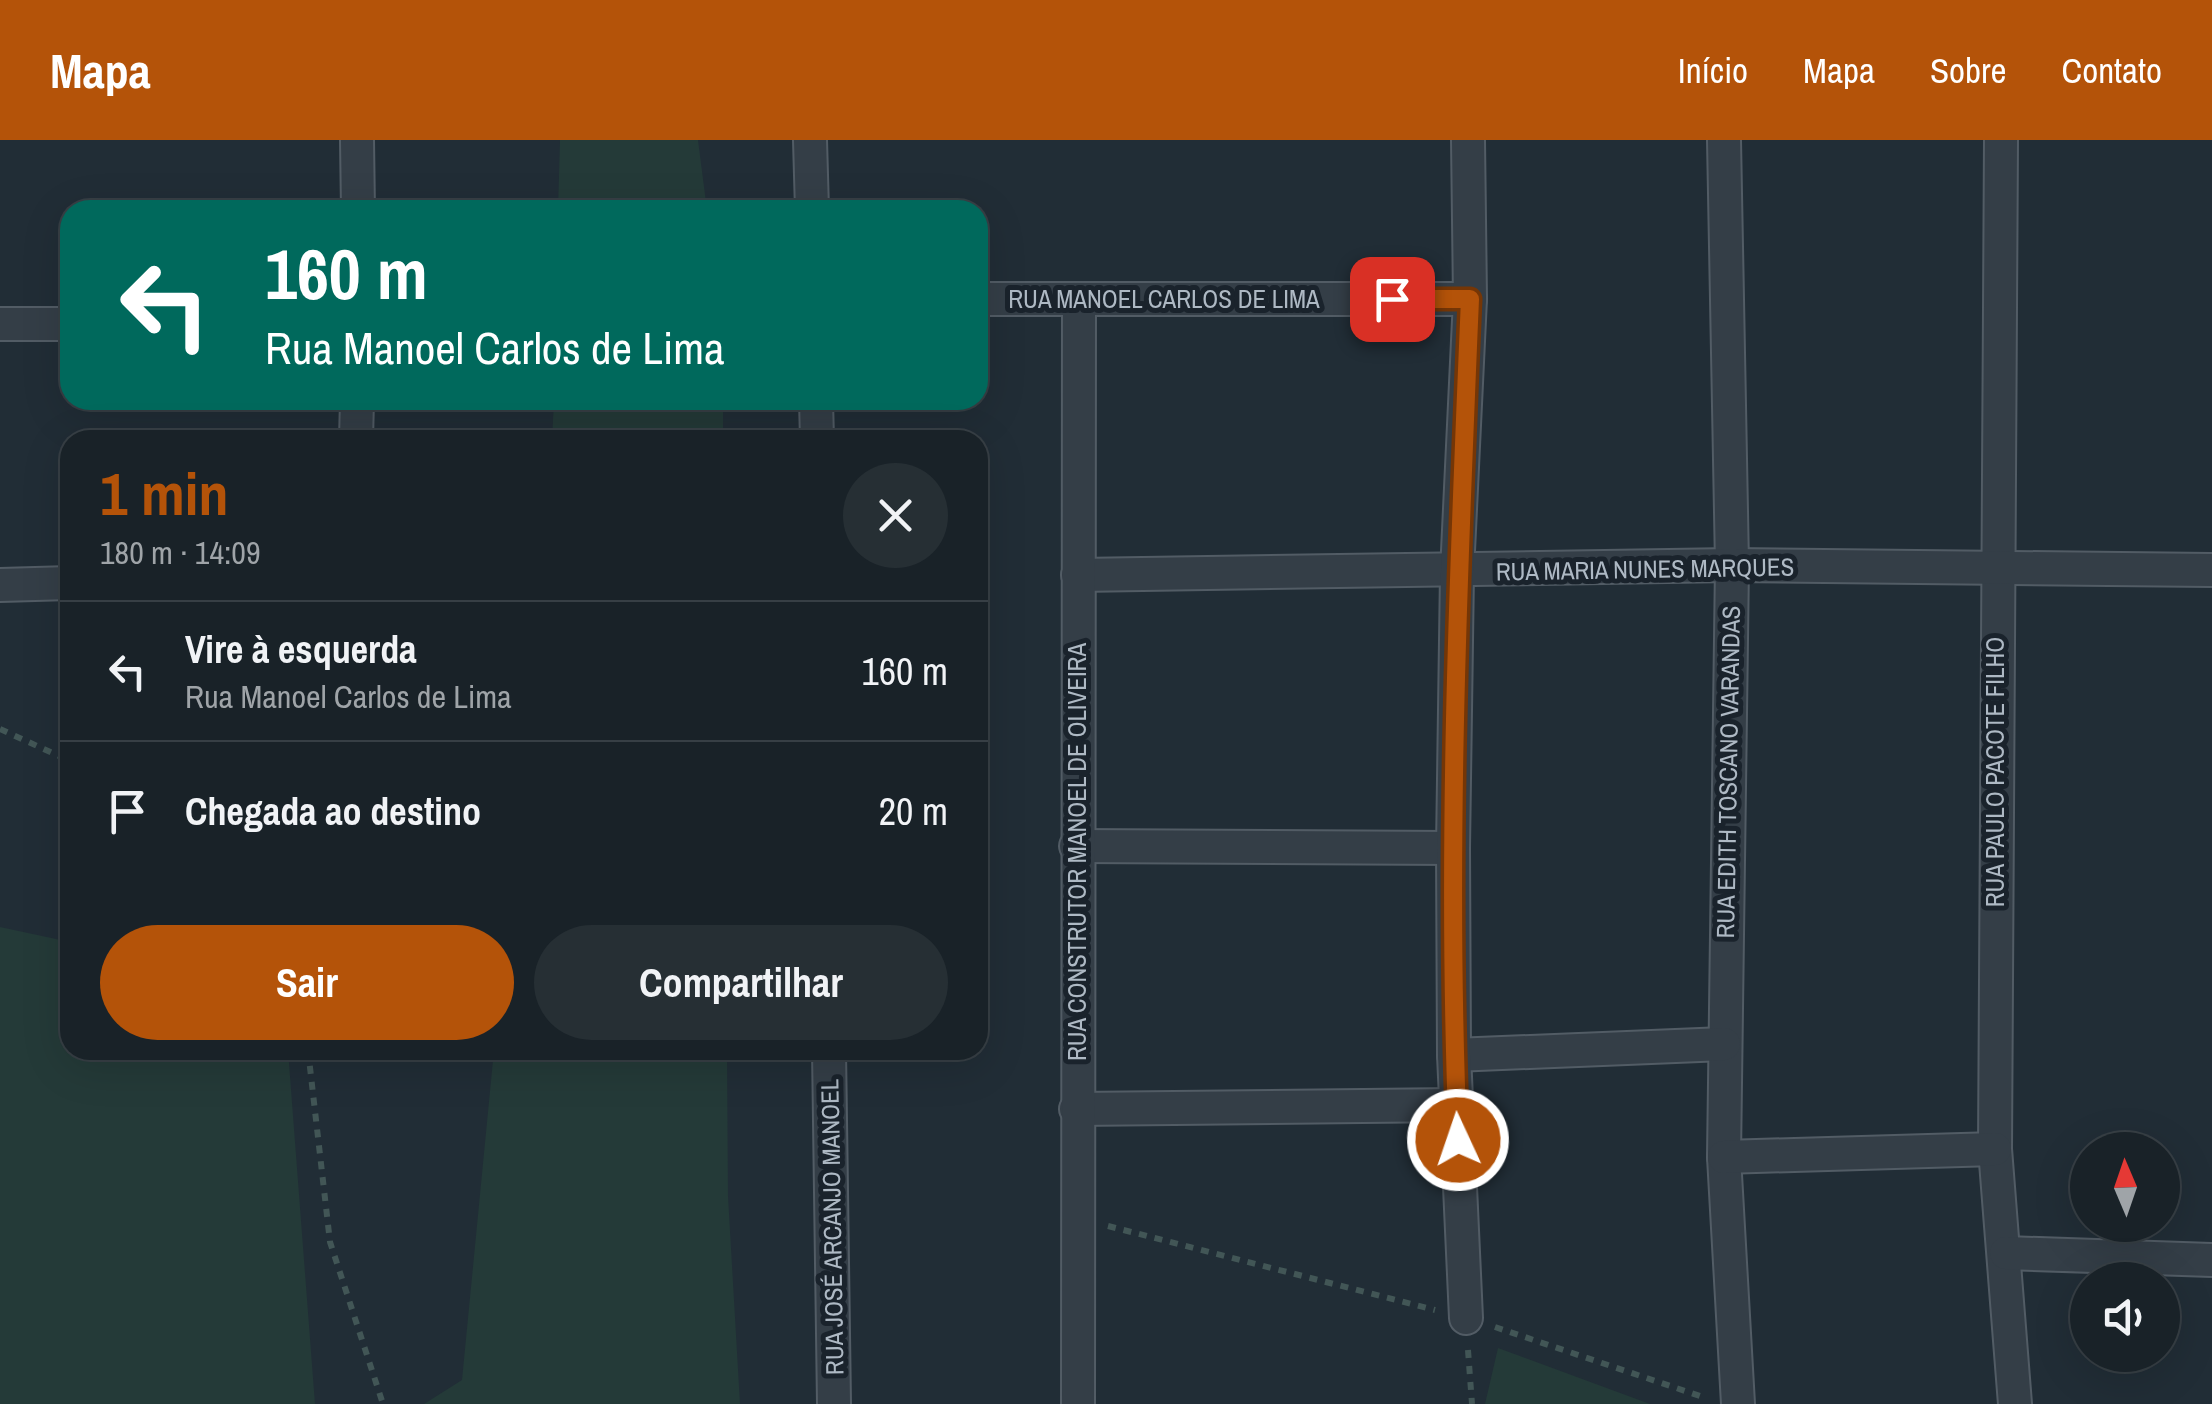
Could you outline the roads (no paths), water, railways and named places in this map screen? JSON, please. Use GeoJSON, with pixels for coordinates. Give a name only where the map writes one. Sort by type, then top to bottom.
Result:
{"type":"FeatureCollection","features":[{"type":"Feature","properties":{"kind":"street"},"geometry":{"type":"LineString","coordinates":[[356,140],[358,200]]}},
{"type":"Feature","properties":{"kind":"street"},"geometry":{"type":"LineString","coordinates":[[810,140],[812,200]]}},
{"type":"Feature","properties":{"kind":"street"},"geometry":{"type":"LineString","coordinates":[[1466,1318],[1454,1055],[1453,848],[1458,572],[1470,299],[1468,140]]}},
{"type":"Feature","properties":{"kind":"street","name":"RUA EDITH TOSCANO VARANDAS"},"geometry":{"type":"LineString","coordinates":[[1724,140],[1732,565],[1724,1157],[1738,1404]]}},
{"type":"Feature","properties":{"kind":"street","name":"RUA PAULO PACOTE FILHO"},"geometry":{"type":"LineString","coordinates":[[2001,140],[1995,570],[1995,1149],[2015,1404]]}},
{"type":"Feature","properties":{"kind":"street","name":"RUA MANOEL CARLOS DE LIMA"},"geometry":{"type":"LineString","coordinates":[[988,299],[1470,299]]}},
{"type":"Feature","properties":{"kind":"street","name":"RUA CONSTRUTOR MANOEL DE OLIVEIRA"},"geometry":{"type":"LineString","coordinates":[[1078,1404],[1079,300]]}},
{"type":"Feature","properties":{"kind":"street"},"geometry":{"type":"LineString","coordinates":[[0,324],[60,324]]}},
{"type":"Feature","properties":{"kind":"street","name":"RUA MARIA NUNES MARQUES"},"geometry":{"type":"LineString","coordinates":[[1078,575],[1732,565],[2212,570]]}},
{"type":"Feature","properties":{"kind":"street"},"geometry":{"type":"LineString","coordinates":[[0,585],[60,583]]}},
{"type":"Feature","properties":{"kind":"street"},"geometry":{"type":"LineString","coordinates":[[1076,846],[1453,848]]}},
{"type":"Feature","properties":{"kind":"street"},"geometry":{"type":"LineString","coordinates":[[1454,1055],[1724,1044]]}},
{"type":"Feature","properties":{"kind":"street","name":"RUA JOSÉ ARCANJO MANOEL"},"geometry":{"type":"LineString","coordinates":[[829,1060],[834,1404]]}},
{"type":"Feature","properties":{"kind":"street"},"geometry":{"type":"LineString","coordinates":[[1076,1109],[1456,1105]]}},
{"type":"Feature","properties":{"kind":"street"},"geometry":{"type":"LineString","coordinates":[[1724,1157],[1995,1149]]}},
{"type":"Feature","properties":{"kind":"street"},"geometry":{"type":"LineString","coordinates":[[2006,1253],[2212,1260]]}}]}
